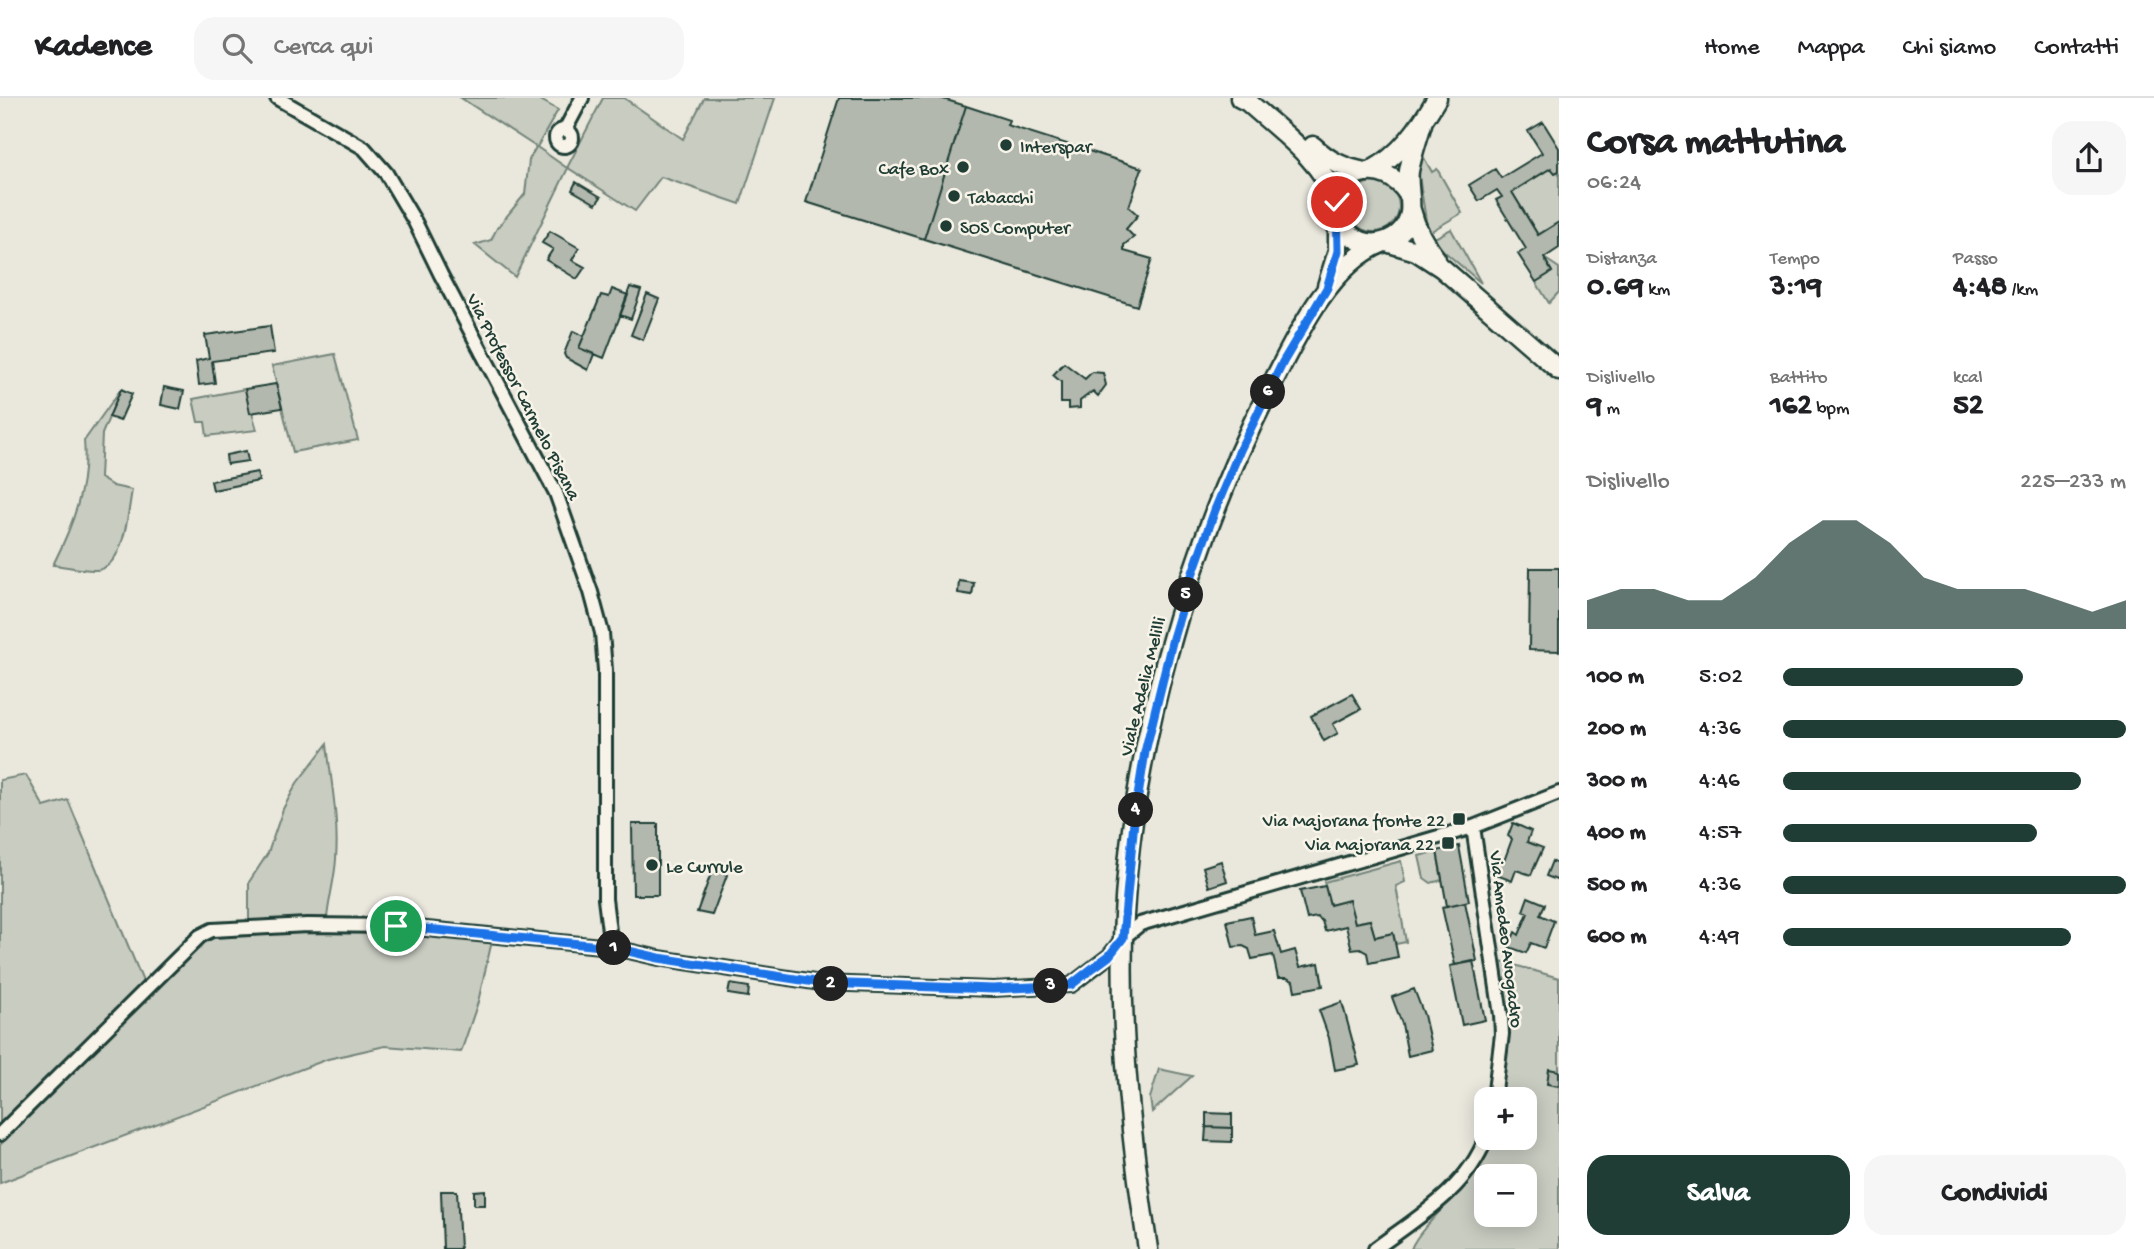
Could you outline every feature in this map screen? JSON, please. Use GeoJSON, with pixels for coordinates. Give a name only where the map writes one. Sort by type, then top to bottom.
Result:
{"type":"FeatureCollection","features":[{"type":"Feature","properties":{"kind":"street","name":"Via Professor Carmelo Pisana"},"geometry":{"type":"LineString","coordinates":[[278,98],[364,148],[386,173],[415,222],[556,493],[591,592],[602,633],[604,899],[611,947]]}},
{"type":"Feature","properties":{"kind":"street"},"geometry":{"type":"LineString","coordinates":[[565,130],[582,98]]}},
{"type":"Feature","properties":{"kind":"street"},"geometry":{"type":"LineString","coordinates":[[1240,98],[1248,102],[1318,165],[1331,186],[1337,208],[1349,234],[1370,244],[1384,243],[1416,251],[1442,268],[1559,370]]}},
{"type":"Feature","properties":{"kind":"street"},"geometry":{"type":"LineString","coordinates":[[1258,98],[1329,160],[1344,168],[1393,176],[1409,199],[1415,228],[1442,268]]}},
{"type":"Feature","properties":{"kind":"street"},"geometry":{"type":"LineString","coordinates":[[1327,288],[1338,251],[1337,208],[1347,183],[1396,155],[1422,124],[1437,98]]}},
{"type":"Feature","properties":{"kind":"street"},"geometry":{"type":"LineString","coordinates":[[1327,288],[1363,254],[1394,238],[1407,223],[1411,160],[1422,124]]}},
{"type":"Feature","properties":{"kind":"street","name":"Viale Adelia Melilli"},"geometry":{"type":"LineString","coordinates":[[1148,1249],[1130,1114],[1123,938],[1131,848],[1145,752],[1173,638],[1215,510],[1283,362],[1327,288]]}},
{"type":"Feature","properties":{"kind":"street"},"geometry":{"type":"LineString","coordinates":[[0,1134],[200,936],[212,930],[307,925],[396,926],[611,947],[659,958],[821,983],[993,989],[1071,985],[1109,956],[1123,938],[1140,924],[1473,827],[1559,793]]}},
{"type":"Feature","properties":{"kind":"street","name":"Via Amedeo Avogadro"},"geometry":{"type":"LineString","coordinates":[[1473,827],[1501,1015],[1502,1034],[1495,1087]]}},
{"type":"Feature","properties":{"kind":"street"},"geometry":{"type":"LineString","coordinates":[[1374,1249],[1391,1244],[1445,1198],[1479,1157],[1482,1150]]}},
{"type":"Feature","properties":{"kind":"shaded area"},"geometry":{"type":"Polygon","coordinates":[[[461,98],[537,98],[558,110],[537,147],[567,168],[603,98],[624,98],[683,139],[704,98],[775,98],[740,204],[661,177],[635,211],[568,168],[515,277],[475,245],[491,240],[497,228],[525,194],[529,160],[536,147],[461,98]]]}},
{"type":"Feature","properties":{"kind":"shaded area"},"geometry":{"type":"Polygon","coordinates":[[[1423,156],[1432,172],[1437,169],[1462,213],[1428,233],[1418,170],[1423,156]]]}},
{"type":"Feature","properties":{"kind":"shaded area"},"geometry":{"type":"Polygon","coordinates":[[[1551,168],[1555,173],[1559,171],[1559,222],[1538,235],[1512,192],[1551,168]]]}},
{"type":"Feature","properties":{"kind":"shaded area"},"geometry":{"type":"Polygon","coordinates":[[[1374,182],[1391,190],[1399,207],[1391,224],[1374,232],[1357,224],[1349,207],[1357,190],[1374,182]]]}},
{"type":"Feature","properties":{"kind":"shaded area"},"geometry":{"type":"Polygon","coordinates":[[[1451,229],[1481,283],[1431,240],[1451,229]]]}},
{"type":"Feature","properties":{"kind":"shaded area"},"geometry":{"type":"Polygon","coordinates":[[[1544,258],[1559,268],[1559,292],[1549,303],[1536,282],[1552,272],[1544,258]]]}},
{"type":"Feature","properties":{"kind":"shaded area"},"geometry":{"type":"Polygon","coordinates":[[[335,354],[358,440],[293,452],[272,366],[335,354]]]}},
{"type":"Feature","properties":{"kind":"shaded area"},"geometry":{"type":"Polygon","coordinates":[[[121,389],[102,434],[100,478],[113,486],[132,490],[119,549],[106,567],[96,570],[53,565],[78,505],[84,474],[84,441],[121,389]]]}},
{"type":"Feature","properties":{"kind":"shaded area"},"geometry":{"type":"Polygon","coordinates":[[[245,389],[257,430],[207,436],[205,422],[198,422],[193,399],[245,389]]]}},
{"type":"Feature","properties":{"kind":"shaded area"},"geometry":{"type":"Polygon","coordinates":[[[327,744],[337,844],[327,918],[249,921],[249,882],[268,853],[283,809],[297,783],[327,744]]]}},
{"type":"Feature","properties":{"kind":"shaded area"},"geometry":{"type":"Polygon","coordinates":[[[26,775],[44,807],[68,800],[144,984],[0,1125],[0,780],[26,775]]]}},
{"type":"Feature","properties":{"kind":"shaded area"},"geometry":{"type":"Polygon","coordinates":[[[1437,851],[1442,880],[1431,883],[1424,878],[1419,856],[1437,851]]]}},
{"type":"Feature","properties":{"kind":"shaded area"},"geometry":{"type":"Polygon","coordinates":[[[1401,861],[1405,882],[1396,886],[1406,942],[1396,944],[1393,933],[1375,937],[1370,920],[1355,923],[1348,901],[1330,905],[1324,882],[1401,861]]]}},
{"type":"Feature","properties":{"kind":"shaded area"},"geometry":{"type":"Polygon","coordinates":[[[364,932],[492,941],[478,1002],[461,1052],[385,1046],[328,1059],[0,1183],[0,1145],[199,944],[218,934],[364,932]]]}},
{"type":"Feature","properties":{"kind":"shaded area"},"geometry":{"type":"Polygon","coordinates":[[[1501,961],[1559,978],[1559,1249],[1411,1249],[1422,1231],[1474,1173],[1474,1227],[1537,1227],[1537,1164],[1480,1164],[1487,1150],[1537,1150],[1537,1087],[1502,1087],[1506,1014],[1501,961]]]}},
{"type":"Feature","properties":{"kind":"shaded area"},"geometry":{"type":"Polygon","coordinates":[[[1159,1069],[1192,1076],[1152,1112],[1150,1098],[1159,1069]]]}},
{"type":"Feature","properties":{"kind":"building"},"geometry":{"type":"Polygon","coordinates":[[[839,98],[940,98],[966,106],[924,239],[806,202],[839,98]]]}},
{"type":"Feature","properties":{"kind":"building"},"geometry":{"type":"Polygon","coordinates":[[[966,106],[1009,120],[1007,125],[1142,168],[1129,207],[1138,215],[1126,229],[1134,237],[1124,245],[1124,251],[1152,259],[1137,306],[924,239],[966,106]]]}},
{"type":"Feature","properties":{"kind":"building"},"geometry":{"type":"Polygon","coordinates":[[[1543,122],[1559,148],[1559,171],[1555,173],[1551,168],[1512,192],[1538,235],[1559,222],[1559,248],[1544,258],[1552,272],[1536,282],[1518,254],[1526,249],[1496,200],[1502,197],[1497,190],[1479,201],[1469,185],[1495,169],[1501,178],[1542,153],[1528,131],[1543,122]]]}},
{"type":"Feature","properties":{"kind":"building"},"geometry":{"type":"Polygon","coordinates":[[[576,182],[601,197],[596,204],[572,190],[576,182]]]}},
{"type":"Feature","properties":{"kind":"building"},"geometry":{"type":"Polygon","coordinates":[[[550,231],[579,248],[572,260],[585,267],[577,279],[546,260],[553,249],[542,243],[550,231]]]}},
{"type":"Feature","properties":{"kind":"building"},"geometry":{"type":"Polygon","coordinates":[[[630,287],[641,290],[631,319],[620,315],[630,287]]]}},
{"type":"Feature","properties":{"kind":"building"},"geometry":{"type":"Polygon","coordinates":[[[612,289],[628,295],[604,358],[579,348],[601,295],[609,297],[612,289]]]}},
{"type":"Feature","properties":{"kind":"building"},"geometry":{"type":"Polygon","coordinates":[[[647,294],[659,299],[643,340],[631,335],[647,294]]]}},
{"type":"Feature","properties":{"kind":"building"},"geometry":{"type":"Polygon","coordinates":[[[270,326],[274,353],[212,361],[215,383],[199,385],[196,361],[209,358],[205,335],[270,326]]]}},
{"type":"Feature","properties":{"kind":"building"},"geometry":{"type":"Polygon","coordinates":[[[573,331],[584,336],[579,348],[594,354],[588,370],[566,358],[564,354],[573,331]]]}},
{"type":"Feature","properties":{"kind":"building"},"geometry":{"type":"Polygon","coordinates":[[[1064,363],[1085,379],[1092,372],[1103,373],[1106,385],[1098,396],[1093,391],[1080,401],[1080,408],[1068,409],[1068,403],[1061,403],[1061,382],[1053,375],[1064,363]]]}},
{"type":"Feature","properties":{"kind":"building"},"geometry":{"type":"Polygon","coordinates":[[[276,384],[282,408],[250,413],[245,389],[276,384]]]}},
{"type":"Feature","properties":{"kind":"building"},"geometry":{"type":"Polygon","coordinates":[[[164,387],[184,391],[180,409],[161,405],[164,387]]]}},
{"type":"Feature","properties":{"kind":"building"},"geometry":{"type":"Polygon","coordinates":[[[121,389],[132,394],[120,421],[109,417],[121,389]]]}},
{"type":"Feature","properties":{"kind":"building"},"geometry":{"type":"Polygon","coordinates":[[[246,451],[248,461],[227,464],[226,455],[246,451]]]}},
{"type":"Feature","properties":{"kind":"building"},"geometry":{"type":"Polygon","coordinates":[[[257,472],[259,481],[213,490],[211,481],[257,472]]]}},
{"type":"Feature","properties":{"kind":"building"},"geometry":{"type":"Polygon","coordinates":[[[1530,568],[1559,568],[1559,651],[1529,650],[1530,568]]]}},
{"type":"Feature","properties":{"kind":"building"},"geometry":{"type":"Polygon","coordinates":[[[959,581],[974,583],[972,595],[958,593],[959,581]]]}},
{"type":"Feature","properties":{"kind":"building"},"geometry":{"type":"Polygon","coordinates":[[[1352,694],[1361,709],[1333,724],[1338,733],[1324,741],[1311,716],[1352,694]]]}},
{"type":"Feature","properties":{"kind":"building"},"geometry":{"type":"Polygon","coordinates":[[[1513,823],[1531,831],[1527,842],[1543,848],[1531,875],[1516,870],[1512,881],[1494,874],[1499,859],[1504,861],[1512,839],[1508,836],[1513,823]]]}},
{"type":"Feature","properties":{"kind":"building"},"geometry":{"type":"Polygon","coordinates":[[[632,824],[658,824],[658,895],[633,895],[632,824]]]}},
{"type":"Feature","properties":{"kind":"building"},"geometry":{"type":"Polygon","coordinates":[[[1459,846],[1469,901],[1447,906],[1437,851],[1459,846]]]}},
{"type":"Feature","properties":{"kind":"building"},"geometry":{"type":"Polygon","coordinates":[[[1559,860],[1559,881],[1546,876],[1552,861],[1557,864],[1559,860]]]}},
{"type":"Feature","properties":{"kind":"building"},"geometry":{"type":"Polygon","coordinates":[[[1221,861],[1227,881],[1209,887],[1203,867],[1221,861]]]}},
{"type":"Feature","properties":{"kind":"building"},"geometry":{"type":"Polygon","coordinates":[[[713,868],[727,875],[712,915],[697,912],[713,868]]]}},
{"type":"Feature","properties":{"kind":"building"},"geometry":{"type":"Polygon","coordinates":[[[1325,886],[1330,905],[1349,900],[1355,923],[1370,920],[1375,937],[1393,933],[1398,957],[1369,963],[1367,953],[1360,949],[1352,950],[1346,926],[1325,931],[1322,921],[1317,917],[1307,919],[1300,891],[1325,886]]]}},
{"type":"Feature","properties":{"kind":"building"},"geometry":{"type":"Polygon","coordinates":[[[1528,897],[1545,904],[1540,915],[1554,921],[1544,948],[1531,943],[1526,953],[1509,947],[1515,932],[1519,935],[1528,913],[1523,911],[1528,897]]]}},
{"type":"Feature","properties":{"kind":"building"},"geometry":{"type":"Polygon","coordinates":[[[1465,902],[1477,961],[1455,965],[1442,907],[1465,902]]]}},
{"type":"Feature","properties":{"kind":"building"},"geometry":{"type":"Polygon","coordinates":[[[1251,916],[1255,935],[1274,931],[1281,954],[1295,950],[1300,967],[1319,963],[1323,986],[1295,991],[1293,981],[1278,978],[1273,955],[1252,959],[1249,949],[1243,946],[1233,947],[1227,921],[1251,916]]]}},
{"type":"Feature","properties":{"kind":"building"},"geometry":{"type":"Polygon","coordinates":[[[1473,961],[1485,1020],[1462,1025],[1450,966],[1473,961]]]}},
{"type":"Feature","properties":{"kind":"building"},"geometry":{"type":"Polygon","coordinates":[[[730,984],[749,987],[748,997],[728,994],[730,984]]]}},
{"type":"Feature","properties":{"kind":"building"},"geometry":{"type":"Polygon","coordinates":[[[1414,989],[1424,1015],[1432,1050],[1408,1056],[1402,1024],[1392,997],[1414,989]]]}},
{"type":"Feature","properties":{"kind":"building"},"geometry":{"type":"Polygon","coordinates":[[[1342,1002],[1359,1065],[1335,1070],[1329,1038],[1319,1010],[1342,1002]]]}},
{"type":"Feature","properties":{"kind":"building"},"geometry":{"type":"Polygon","coordinates":[[[1549,1069],[1559,1071],[1559,1086],[1547,1084],[1549,1069]]]}},
{"type":"Feature","properties":{"kind":"building"},"geometry":{"type":"Polygon","coordinates":[[[1206,1113],[1232,1114],[1232,1128],[1206,1127],[1206,1113]]]}},
{"type":"Feature","properties":{"kind":"building"},"geometry":{"type":"Polygon","coordinates":[[[1206,1127],[1232,1128],[1232,1142],[1205,1141],[1206,1127]]]}},
{"type":"Feature","properties":{"kind":"building"},"geometry":{"type":"Polygon","coordinates":[[[485,1190],[485,1205],[474,1205],[474,1191],[485,1190]]]}},
{"type":"Feature","properties":{"kind":"building"},"geometry":{"type":"Polygon","coordinates":[[[441,1191],[457,1191],[460,1249],[443,1249],[441,1191]]]}},
{"type":"Feature","properties":{"kind":"place","name":"Interspar"},"geometry":{"type":"Point","coordinates":[1006,145]}},
{"type":"Feature","properties":{"kind":"place","name":"Cafe Box"},"geometry":{"type":"Point","coordinates":[963,167]}},
{"type":"Feature","properties":{"kind":"place","name":"Tabacchi"},"geometry":{"type":"Point","coordinates":[954,196]}},
{"type":"Feature","properties":{"kind":"place","name":"SOS Computer"},"geometry":{"type":"Point","coordinates":[946,226]}},
{"type":"Feature","properties":{"kind":"place","name":"Via Majorana fronte 22"},"geometry":{"type":"Point","coordinates":[1459,819]}},
{"type":"Feature","properties":{"kind":"place","name":"Via Majorana 22"},"geometry":{"type":"Point","coordinates":[1448,843]}},
{"type":"Feature","properties":{"kind":"place","name":"Le Currule"},"geometry":{"type":"Point","coordinates":[652,865]}},
{"type":"Feature","properties":{"kind":"route"},"geometry":{"type":"LineString","coordinates":[[396,926],[611,947],[659,958],[821,983],[993,989],[1071,985],[1109,956],[1123,938],[1134,821],[1145,752],[1191,578],[1240,450],[1283,362],[1327,288],[1338,251],[1337,202]]}}]}
